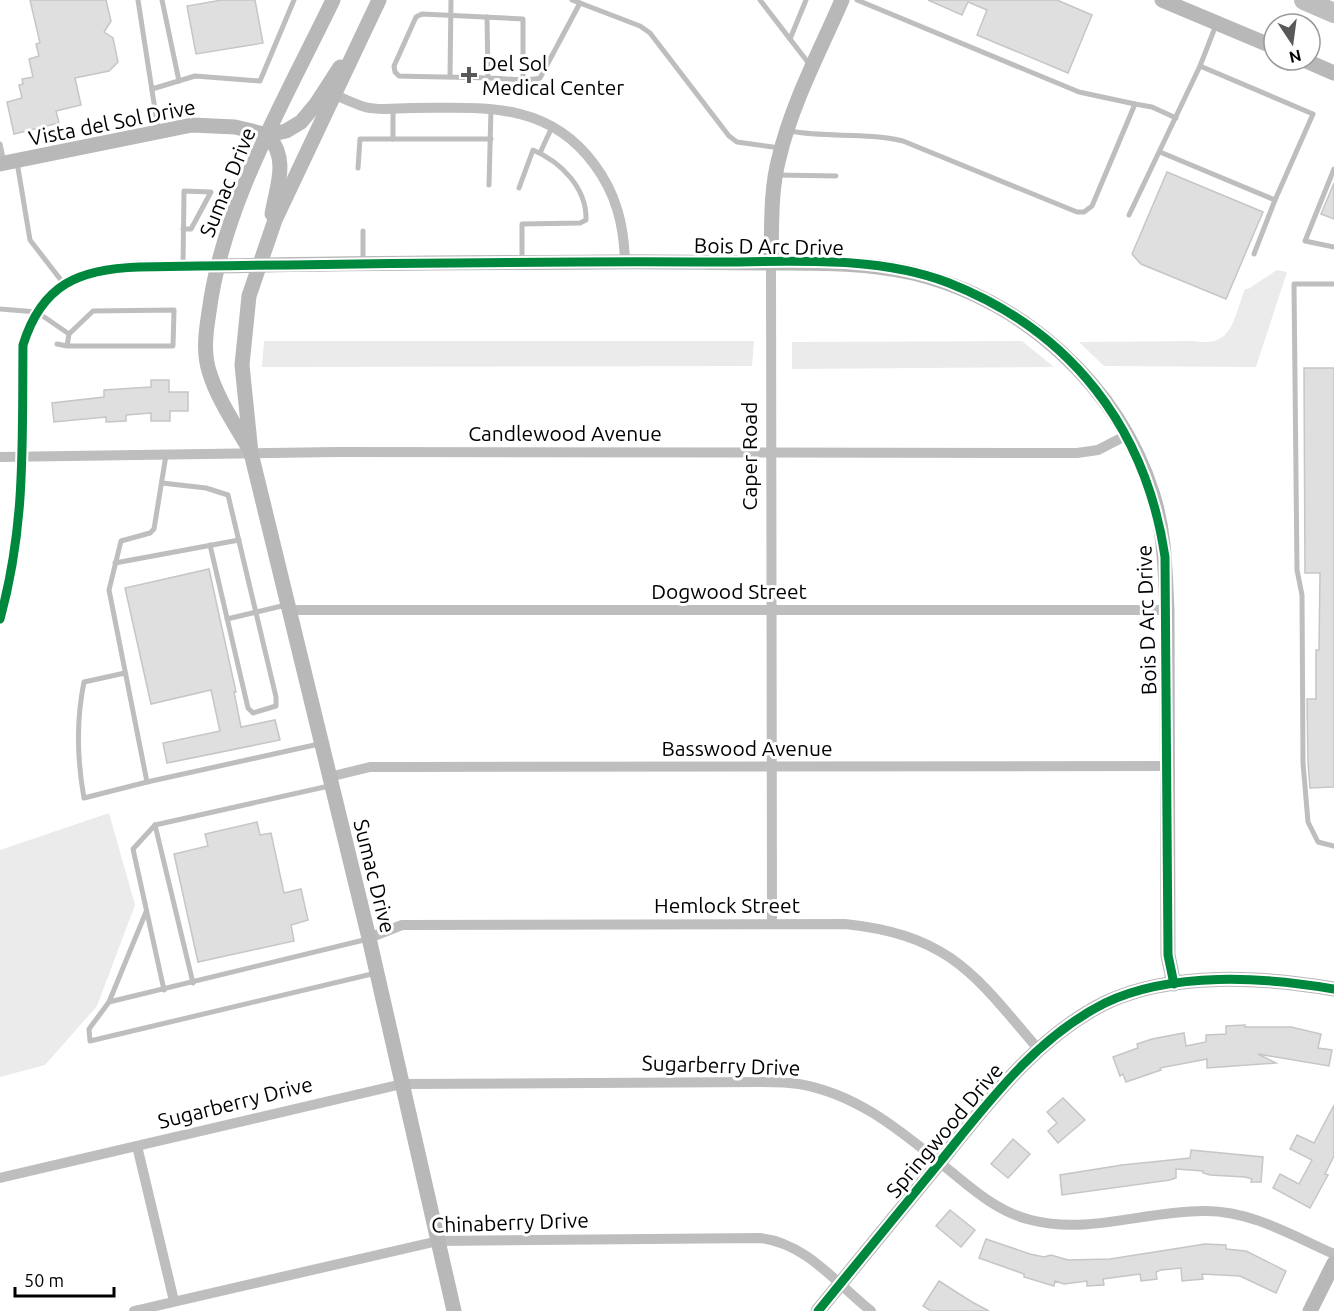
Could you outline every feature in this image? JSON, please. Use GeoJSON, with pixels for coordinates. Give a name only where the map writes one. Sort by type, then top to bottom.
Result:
{"type":"FeatureCollection","features":[{"type":"Feature","properties":{"kind":"highway"},"geometry":{"type":"LineString","coordinates":[[1304,0],[1334,13]]}},
{"type":"Feature","properties":{"kind":"street","name":"Sumac Drive"},"geometry":{"type":"LineString","coordinates":[[251,453],[223,404],[208,370],[206,330],[211,287],[222,242],[268,135],[333,0]]}},
{"type":"Feature","properties":{"kind":"street","name":"Sumac Drive"},"geometry":{"type":"LineString","coordinates":[[380,0],[258,265],[249,296],[242,365],[251,453],[291,607],[454,1311]]}},
{"type":"Feature","properties":{"kind":"street","name":"Caper Road"},"geometry":{"type":"LineString","coordinates":[[772,924],[770,452],[772,195],[787,130],[842,0]]}},
{"type":"Feature","properties":{"kind":"street"},"geometry":{"type":"LineString","coordinates":[[1162,0],[1262,42]]}},
{"type":"Feature","properties":{"kind":"street"},"geometry":{"type":"LineString","coordinates":[[268,240],[282,160],[278,147],[268,135],[286,131],[301,122],[316,104],[368,24]]}},
{"type":"Feature","properties":{"kind":"street"},"geometry":{"type":"LineString","coordinates":[[335,95],[367,108],[491,108],[522,112],[553,126],[587,155],[603,176],[620,217],[625,262]]}},
{"type":"Feature","properties":{"kind":"street","name":"Vista del Sol Drive"},"geometry":{"type":"LineString","coordinates":[[7,163],[159,131],[212,124],[268,135]]}},
{"type":"Feature","properties":{"kind":"street","name":"Bois D Arc Drive"},"geometry":{"type":"LineString","coordinates":[[217,266],[625,262],[771,263],[878,267],[946,282],[972,293],[1002,308],[1054,346],[1088,378],[1127,435],[1153,495],[1160,524],[1165,557],[1167,610],[1168,955],[1174,984]]}},
{"type":"Feature","properties":{"kind":"street"},"geometry":{"type":"LineString","coordinates":[[0,620],[16,552],[21,514],[23,345],[29,326],[57,288],[79,276],[105,268],[217,266]]}},
{"type":"Feature","properties":{"kind":"street","name":"Candlewood Avenue"},"geometry":{"type":"LineString","coordinates":[[0,457],[251,453],[1077,453],[1098,450],[1127,435]]}},
{"type":"Feature","properties":{"kind":"street","name":"Dogwood Street"},"geometry":{"type":"LineString","coordinates":[[291,607],[770,611],[1167,610]]}},
{"type":"Feature","properties":{"kind":"street","name":"Basswood Avenue"},"geometry":{"type":"LineString","coordinates":[[330,781],[370,767],[1167,766]]}},
{"type":"Feature","properties":{"kind":"street","name":"Hemlock Street"},"geometry":{"type":"LineString","coordinates":[[369,938],[402,925],[845,924],[874,927],[904,934],[931,946],[976,977],[1039,1050]]}},
{"type":"Feature","properties":{"kind":"street","name":"Springwood Drive"},"geometry":{"type":"LineString","coordinates":[[818,1311],[1003,1085],[1039,1050],[1082,1016],[1107,1002],[1174,984],[1250,980],[1288,981],[1334,989]]}},
{"type":"Feature","properties":{"kind":"street","name":"Sugarberry Drive"},"geometry":{"type":"LineString","coordinates":[[0,1178],[402,1084],[759,1082],[799,1084],[836,1094],[864,1106],[983,1198],[1008,1212],[1032,1221],[1081,1225],[1181,1211],[1234,1213],[1256,1219],[1334,1254]]}},
{"type":"Feature","properties":{"kind":"street"},"geometry":{"type":"LineString","coordinates":[[137,1146],[174,1302]]}},
{"type":"Feature","properties":{"kind":"street","name":"Chinaberry Drive"},"geometry":{"type":"LineString","coordinates":[[134,1311],[438,1241],[769,1239],[793,1246],[805,1253],[870,1311]]}},
{"type":"Feature","properties":{"kind":"street"},"geometry":{"type":"LineString","coordinates":[[1310,1311],[1334,1263]]}},
{"type":"Feature","properties":{"kind":"lane"},"geometry":{"type":"LineString","coordinates":[[138,0],[159,131]]}},
{"type":"Feature","properties":{"kind":"lane"},"geometry":{"type":"LineString","coordinates":[[162,0],[178,81]]}},
{"type":"Feature","properties":{"kind":"lane"},"geometry":{"type":"LineString","coordinates":[[152,89],[195,76],[260,81],[294,0]]}},
{"type":"Feature","properties":{"kind":"lane"},"geometry":{"type":"LineString","coordinates":[[450,77],[451,0]]}},
{"type":"Feature","properties":{"kind":"lane"},"geometry":{"type":"LineString","coordinates":[[572,0],[640,26],[650,33],[729,136],[737,142],[782,148]]}},
{"type":"Feature","properties":{"kind":"lane"},"geometry":{"type":"LineString","coordinates":[[760,0],[812,69]]}},
{"type":"Feature","properties":{"kind":"lane"},"geometry":{"type":"LineString","coordinates":[[766,9],[770,0]]}},
{"type":"Feature","properties":{"kind":"lane"},"geometry":{"type":"LineString","coordinates":[[790,39],[806,0]]}},
{"type":"Feature","properties":{"kind":"lane"},"geometry":{"type":"LineString","coordinates":[[857,0],[1078,93],[1152,107],[1176,118]]}},
{"type":"Feature","properties":{"kind":"lane"},"geometry":{"type":"LineString","coordinates":[[523,80],[523,19],[422,14],[416,17],[394,66],[399,76],[523,80],[540,78],[580,3]]}},
{"type":"Feature","properties":{"kind":"lane"},"geometry":{"type":"LineString","coordinates":[[487,18],[488,78]]}},
{"type":"Feature","properties":{"kind":"lane"},"geometry":{"type":"LineString","coordinates":[[1129,215],[1200,66],[1217,23]]}},
{"type":"Feature","properties":{"kind":"lane"},"geometry":{"type":"LineString","coordinates":[[1200,66],[1313,114],[1254,254]]}},
{"type":"Feature","properties":{"kind":"lane"},"geometry":{"type":"LineString","coordinates":[[787,130],[817,136],[882,137],[903,141],[959,162],[1068,209],[1084,212],[1092,206],[1136,104]]}},
{"type":"Feature","properties":{"kind":"lane"},"geometry":{"type":"LineString","coordinates":[[393,108],[393,139]]}},
{"type":"Feature","properties":{"kind":"lane"},"geometry":{"type":"LineString","coordinates":[[489,185],[491,108]]}},
{"type":"Feature","properties":{"kind":"lane"},"geometry":{"type":"LineString","coordinates":[[540,153],[553,126]]}},
{"type":"Feature","properties":{"kind":"lane"},"geometry":{"type":"LineString","coordinates":[[358,168],[360,139],[491,139]]}},
{"type":"Feature","properties":{"kind":"lane"},"geometry":{"type":"LineString","coordinates":[[0,144],[30,240],[64,284]]}},
{"type":"Feature","properties":{"kind":"lane"},"geometry":{"type":"LineString","coordinates":[[519,188],[533,150],[540,153],[576,184],[586,210],[586,220],[580,223],[522,224],[522,263]]}},
{"type":"Feature","properties":{"kind":"lane"},"geometry":{"type":"LineString","coordinates":[[1160,152],[1275,200]]}},
{"type":"Feature","properties":{"kind":"lane"},"geometry":{"type":"LineString","coordinates":[[1334,169],[1305,241],[1334,247]]}},
{"type":"Feature","properties":{"kind":"lane"},"geometry":{"type":"LineString","coordinates":[[776,175],[836,176]]}},
{"type":"Feature","properties":{"kind":"lane"},"geometry":{"type":"LineString","coordinates":[[183,229],[191,229],[210,192],[184,191],[183,229],[183,266]]}},
{"type":"Feature","properties":{"kind":"lane"},"geometry":{"type":"LineString","coordinates":[[363,231],[363,264]]}},
{"type":"Feature","properties":{"kind":"lane"},"geometry":{"type":"LineString","coordinates":[[1334,284],[1294,284],[1298,570],[1302,595],[1303,763],[1308,822],[1318,842],[1334,846]]}},
{"type":"Feature","properties":{"kind":"lane"},"geometry":{"type":"LineString","coordinates":[[0,309],[38,312],[69,334]]}},
{"type":"Feature","properties":{"kind":"lane"},"geometry":{"type":"LineString","coordinates":[[57,344],[67,346],[173,346],[174,310],[93,311],[69,334],[67,346]]}},
{"type":"Feature","properties":{"kind":"lane"},"geometry":{"type":"LineString","coordinates":[[147,782],[109,590],[121,540],[150,533],[154,529],[167,454]]}},
{"type":"Feature","properties":{"kind":"lane"},"geometry":{"type":"LineString","coordinates":[[162,483],[206,488],[228,495],[276,706],[259,713],[253,713],[248,708],[210,545]]}},
{"type":"Feature","properties":{"kind":"lane"},"geometry":{"type":"LineString","coordinates":[[115,563],[239,540]]}},
{"type":"Feature","properties":{"kind":"lane"},"geometry":{"type":"LineString","coordinates":[[226,619],[291,607]]}},
{"type":"Feature","properties":{"kind":"lane"},"geometry":{"type":"LineString","coordinates":[[125,673],[84,682],[77,737],[78,766],[84,798],[321,743]]}},
{"type":"Feature","properties":{"kind":"lane"},"geometry":{"type":"LineString","coordinates":[[164,990],[133,849],[155,825],[330,781]]}},
{"type":"Feature","properties":{"kind":"lane"},"geometry":{"type":"LineString","coordinates":[[155,825],[193,983]]}},
{"type":"Feature","properties":{"kind":"lane"},"geometry":{"type":"LineString","coordinates":[[147,910],[109,1002],[89,1029],[90,1041],[377,973]]}},
{"type":"Feature","properties":{"kind":"lane"},"geometry":{"type":"LineString","coordinates":[[109,1002],[369,938]]}},
{"type":"Feature","properties":{"kind":"shaded area"},"geometry":{"type":"Polygon","coordinates":[[[1277,270],[1287,272],[1256,367],[1104,366],[1079,342],[1207,342],[1217,340],[1230,329],[1245,289],[1277,270]]]}},
{"type":"Feature","properties":{"kind":"shaded area"},"geometry":{"type":"Polygon","coordinates":[[[264,341],[754,341],[752,366],[262,367],[264,341]]]}},
{"type":"Feature","properties":{"kind":"shaded area"},"geometry":{"type":"Polygon","coordinates":[[[1022,341],[1054,367],[792,369],[792,342],[1022,341]]]}},
{"type":"Feature","properties":{"kind":"shaded area"},"geometry":{"type":"Polygon","coordinates":[[[109,813],[135,905],[97,1006],[45,1065],[0,1077],[0,850],[109,813]]]}},
{"type":"Feature","properties":{"kind":"building"},"geometry":{"type":"Polygon","coordinates":[[[30,0],[106,0],[111,21],[104,32],[113,38],[118,62],[109,71],[75,78],[81,105],[56,111],[59,123],[14,134],[7,102],[22,98],[19,85],[23,84],[22,79],[33,77],[29,59],[39,56],[36,44],[40,43],[30,0]]]}},
{"type":"Feature","properties":{"kind":"building"},"geometry":{"type":"Polygon","coordinates":[[[222,0],[255,0],[263,43],[196,54],[187,6],[222,0]]]}},
{"type":"Feature","properties":{"kind":"building"},"geometry":{"type":"Polygon","coordinates":[[[928,0],[1057,0],[1092,15],[1068,73],[977,35],[987,10],[968,2],[962,15],[928,0]]]}},
{"type":"Feature","properties":{"kind":"building"},"geometry":{"type":"Polygon","coordinates":[[[1167,172],[1263,212],[1226,299],[1141,264],[1132,254],[1167,172]]]}},
{"type":"Feature","properties":{"kind":"building"},"geometry":{"type":"Polygon","coordinates":[[[1334,183],[1334,219],[1321,214],[1334,183]]]}},
{"type":"Feature","properties":{"kind":"building"},"geometry":{"type":"Polygon","coordinates":[[[1304,368],[1334,368],[1334,787],[1310,788],[1308,763],[1307,699],[1316,699],[1320,573],[1305,573],[1304,368]]]}},
{"type":"Feature","properties":{"kind":"building"},"geometry":{"type":"Polygon","coordinates":[[[151,380],[169,380],[169,392],[188,392],[188,411],[170,411],[170,421],[151,421],[151,413],[126,415],[126,421],[106,422],[106,417],[54,422],[52,403],[104,397],[104,390],[151,387],[151,380]]]}},
{"type":"Feature","properties":{"kind":"building"},"geometry":{"type":"Polygon","coordinates":[[[209,569],[236,692],[234,692],[241,727],[275,720],[280,740],[167,763],[163,743],[220,731],[211,690],[151,704],[125,588],[209,569]]]}},
{"type":"Feature","properties":{"kind":"building"},"geometry":{"type":"Polygon","coordinates":[[[257,822],[260,835],[271,833],[284,893],[301,889],[308,920],[291,925],[294,941],[198,962],[174,854],[208,846],[205,834],[257,822]]]}},
{"type":"Feature","properties":{"kind":"building"},"geometry":{"type":"Polygon","coordinates":[[[1245,1025],[1245,1027],[1291,1027],[1321,1034],[1318,1048],[1332,1050],[1329,1066],[1258,1054],[1276,1063],[1207,1068],[1207,1059],[1160,1068],[1161,1070],[1126,1082],[1123,1074],[1120,1076],[1113,1057],[1138,1048],[1137,1044],[1152,1039],[1184,1033],[1186,1046],[1206,1042],[1206,1035],[1226,1034],[1226,1026],[1245,1025]]]}},
{"type":"Feature","properties":{"kind":"building"},"geometry":{"type":"Polygon","coordinates":[[[1063,1098],[1085,1120],[1058,1143],[1048,1131],[1057,1123],[1047,1112],[1063,1098]]]}},
{"type":"Feature","properties":{"kind":"building"},"geometry":{"type":"Polygon","coordinates":[[[1334,1105],[1334,1156],[1325,1174],[1328,1175],[1310,1208],[1273,1188],[1280,1174],[1299,1184],[1312,1160],[1290,1149],[1297,1135],[1314,1143],[1334,1105]]]}},
{"type":"Feature","properties":{"kind":"building"},"geometry":{"type":"Polygon","coordinates":[[[1013,1139],[1030,1154],[1008,1178],[991,1164],[1013,1139]]]}},
{"type":"Feature","properties":{"kind":"building"},"geometry":{"type":"Polygon","coordinates":[[[1191,1150],[1263,1157],[1261,1182],[1251,1182],[1252,1179],[1245,1177],[1210,1175],[1203,1171],[1176,1169],[1176,1178],[1170,1180],[1062,1195],[1060,1175],[1122,1165],[1190,1158],[1191,1150]]]}},
{"type":"Feature","properties":{"kind":"building"},"geometry":{"type":"Polygon","coordinates":[[[950,1210],[975,1230],[961,1247],[936,1226],[950,1210]]]}},
{"type":"Feature","properties":{"kind":"building"},"geometry":{"type":"Polygon","coordinates":[[[986,1239],[1030,1254],[1044,1257],[1051,1255],[1068,1260],[1110,1259],[1205,1244],[1226,1245],[1226,1249],[1246,1251],[1286,1271],[1276,1293],[1240,1276],[1202,1274],[1203,1279],[1182,1281],[1181,1268],[1156,1272],[1157,1279],[1141,1281],[1140,1274],[1103,1279],[1104,1285],[1087,1286],[1087,1281],[1064,1284],[1055,1281],[1054,1286],[1024,1277],[1024,1274],[979,1258],[986,1239]]]}},
{"type":"Feature","properties":{"kind":"building"},"geometry":{"type":"Polygon","coordinates":[[[939,1281],[989,1311],[931,1311],[923,1306],[939,1281]]]}},
{"type":"Feature","properties":{"kind":"cycle path"},"geometry":{"type":"LineString","coordinates":[[0,619],[14,550],[21,483],[23,345],[41,307],[52,294],[81,276],[98,271],[139,267],[792,261],[856,263],[888,267],[949,283],[993,303],[1032,328],[1066,357],[1096,390],[1120,426],[1140,467],[1155,510],[1165,557],[1168,955],[1174,984]]}},
{"type":"Feature","properties":{"kind":"cycle path"},"geometry":{"type":"LineString","coordinates":[[818,1311],[994,1096],[1034,1053],[1080,1018],[1105,1003],[1131,993],[1188,981],[1248,980],[1334,989]]}},
{"type":"Feature","properties":{"kind":"place","name":"Del Sol Medical Center"},"geometry":{"type":"Point","coordinates":[469,75]}}]}
